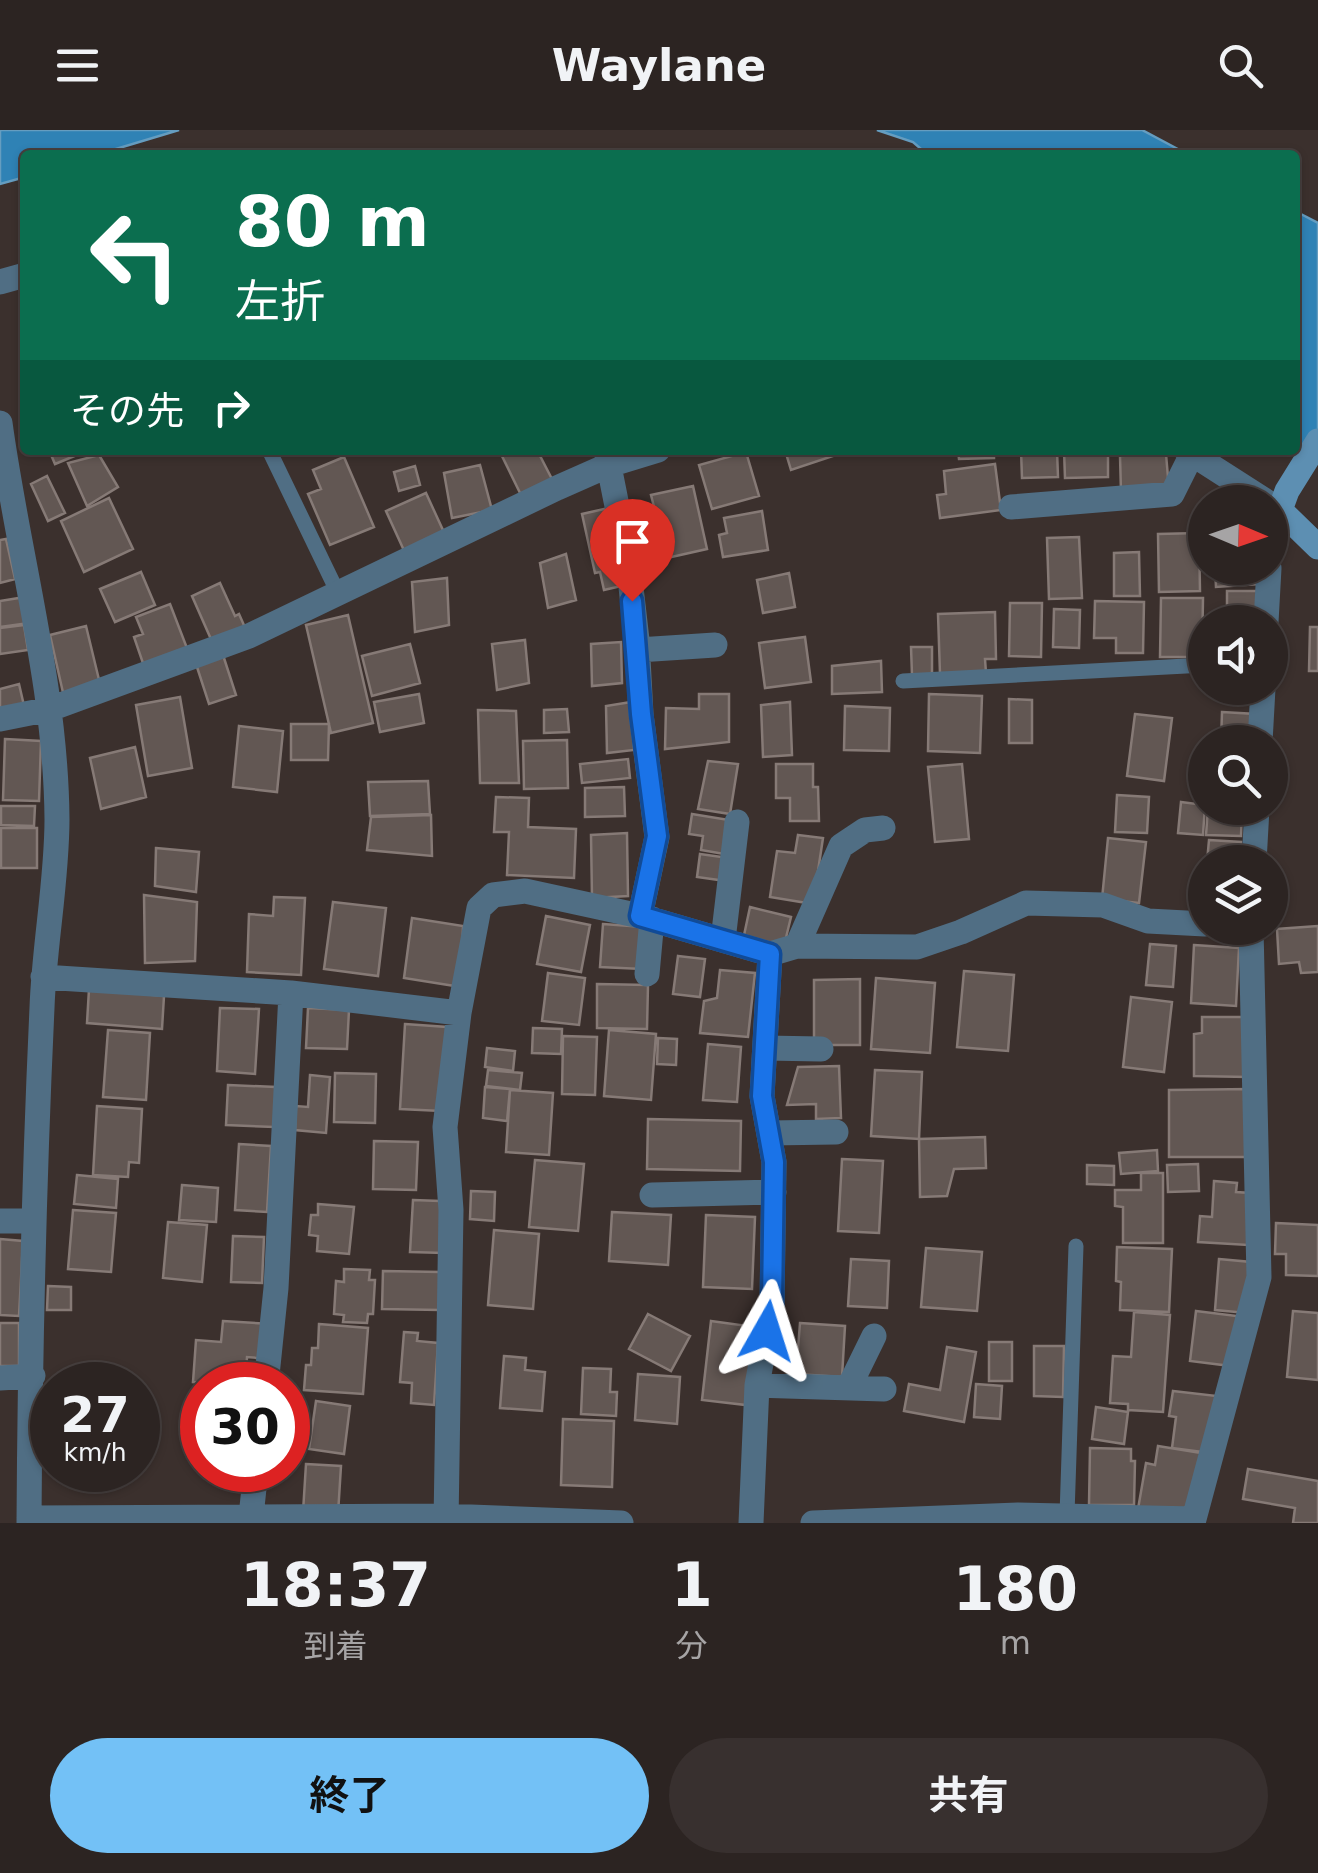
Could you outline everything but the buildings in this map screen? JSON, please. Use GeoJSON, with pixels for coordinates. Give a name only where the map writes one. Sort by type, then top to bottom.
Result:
{"type":"FeatureCollection","features":[{"type":"Feature","properties":{"kind":"street"},"geometry":{"type":"LineString","coordinates":[[0,423],[11,504],[50,709],[57,822],[43,978],[32,1221],[33,1362]]}},
{"type":"Feature","properties":{"kind":"street"},"geometry":{"type":"LineString","coordinates":[[1288,485],[1318,441]]}},
{"type":"Feature","properties":{"kind":"street"},"geometry":{"type":"LineString","coordinates":[[1010,508],[1172,494],[1188,455]]}},
{"type":"Feature","properties":{"kind":"street"},"geometry":{"type":"LineString","coordinates":[[1194,455],[1246,485]]}},
{"type":"Feature","properties":{"kind":"street"},"geometry":{"type":"LineString","coordinates":[[0,719],[50,709],[248,636],[608,457],[628,561],[641,714],[657,836],[646,918],[647,974]]}},
{"type":"Feature","properties":{"kind":"street"},"geometry":{"type":"LineString","coordinates":[[1288,515],[1318,547]]}},
{"type":"Feature","properties":{"kind":"street"},"geometry":{"type":"LineString","coordinates":[[638,650],[715,644]]}},
{"type":"Feature","properties":{"kind":"street"},"geometry":{"type":"LineString","coordinates":[[723,940],[737,822]]}},
{"type":"Feature","properties":{"kind":"street"},"geometry":{"type":"LineString","coordinates":[[797,946],[841,846],[866,830],[882,828]]}},
{"type":"Feature","properties":{"kind":"street"},"geometry":{"type":"LineString","coordinates":[[446,1520],[450,1210],[446,1127],[460,1012],[479,908],[493,895],[525,891],[646,918],[770,954],[797,946],[918,947],[1026,902],[1103,905],[1148,921],[1188,923]]}},
{"type":"Feature","properties":{"kind":"street"},"geometry":{"type":"LineString","coordinates":[[824,1523],[1194,1518],[1260,1276],[1251,945]]}},
{"type":"Feature","properties":{"kind":"street"},"geometry":{"type":"LineString","coordinates":[[751,1523],[757,1384],[772,1304],[774,1162],[762,1096],[770,954]]}},
{"type":"Feature","properties":{"kind":"street"},"geometry":{"type":"LineString","coordinates":[[43,978],[291,992],[460,1012]]}},
{"type":"Feature","properties":{"kind":"street"},"geometry":{"type":"LineString","coordinates":[[268,1362],[276,1288],[291,992]]}},
{"type":"Feature","properties":{"kind":"street"},"geometry":{"type":"LineString","coordinates":[[765,1048],[821,1049]]}},
{"type":"Feature","properties":{"kind":"street"},"geometry":{"type":"LineString","coordinates":[[769,1133],[836,1132]]}},
{"type":"Feature","properties":{"kind":"street"},"geometry":{"type":"LineString","coordinates":[[652,1196],[774,1192]]}},
{"type":"Feature","properties":{"kind":"street"},"geometry":{"type":"LineString","coordinates":[[0,1220],[32,1221]]}},
{"type":"Feature","properties":{"kind":"street"},"geometry":{"type":"LineString","coordinates":[[849,1387],[874,1336]]}},
{"type":"Feature","properties":{"kind":"street"},"geometry":{"type":"LineString","coordinates":[[0,1378],[30,1376]]}},
{"type":"Feature","properties":{"kind":"street"},"geometry":{"type":"LineString","coordinates":[[757,1384],[884,1388]]}},
{"type":"Feature","properties":{"kind":"street"},"geometry":{"type":"LineString","coordinates":[[30,1484],[29,1520],[252,1516],[621,1523]]}},
{"type":"Feature","properties":{"kind":"street"},"geometry":{"type":"LineString","coordinates":[[252,1516],[254,1492]]}},
{"type":"Feature","properties":{"kind":"lane"},"geometry":{"type":"LineString","coordinates":[[270,455],[338,593]]}},
{"type":"Feature","properties":{"kind":"lane"},"geometry":{"type":"LineString","coordinates":[[903,680],[1188,666]]}},
{"type":"Feature","properties":{"kind":"lane"},"geometry":{"type":"LineString","coordinates":[[1067,1519],[1076,1246]]}},
{"type":"Feature","properties":{"kind":"water"},"geometry":{"type":"Polygon","coordinates":[[[0,130],[179,130],[113,150],[20,150],[20,178],[0,184],[0,130]]]}},
{"type":"Feature","properties":{"kind":"water"},"geometry":{"type":"Polygon","coordinates":[[[877,130],[1142,130],[1180,150],[922,150],[913,142],[877,130]]]}},
{"type":"Feature","properties":{"kind":"water"},"geometry":{"type":"Polygon","coordinates":[[[1300,214],[1318,223],[1318,459],[1300,445],[1300,214]]]}},
{"type":"Feature","properties":{"kind":"route"},"geometry":{"type":"LineString","coordinates":[[632,601],[641,714],[657,836],[640,916],[770,954],[762,1096],[774,1162],[772,1304],[767,1331]]}}]}
